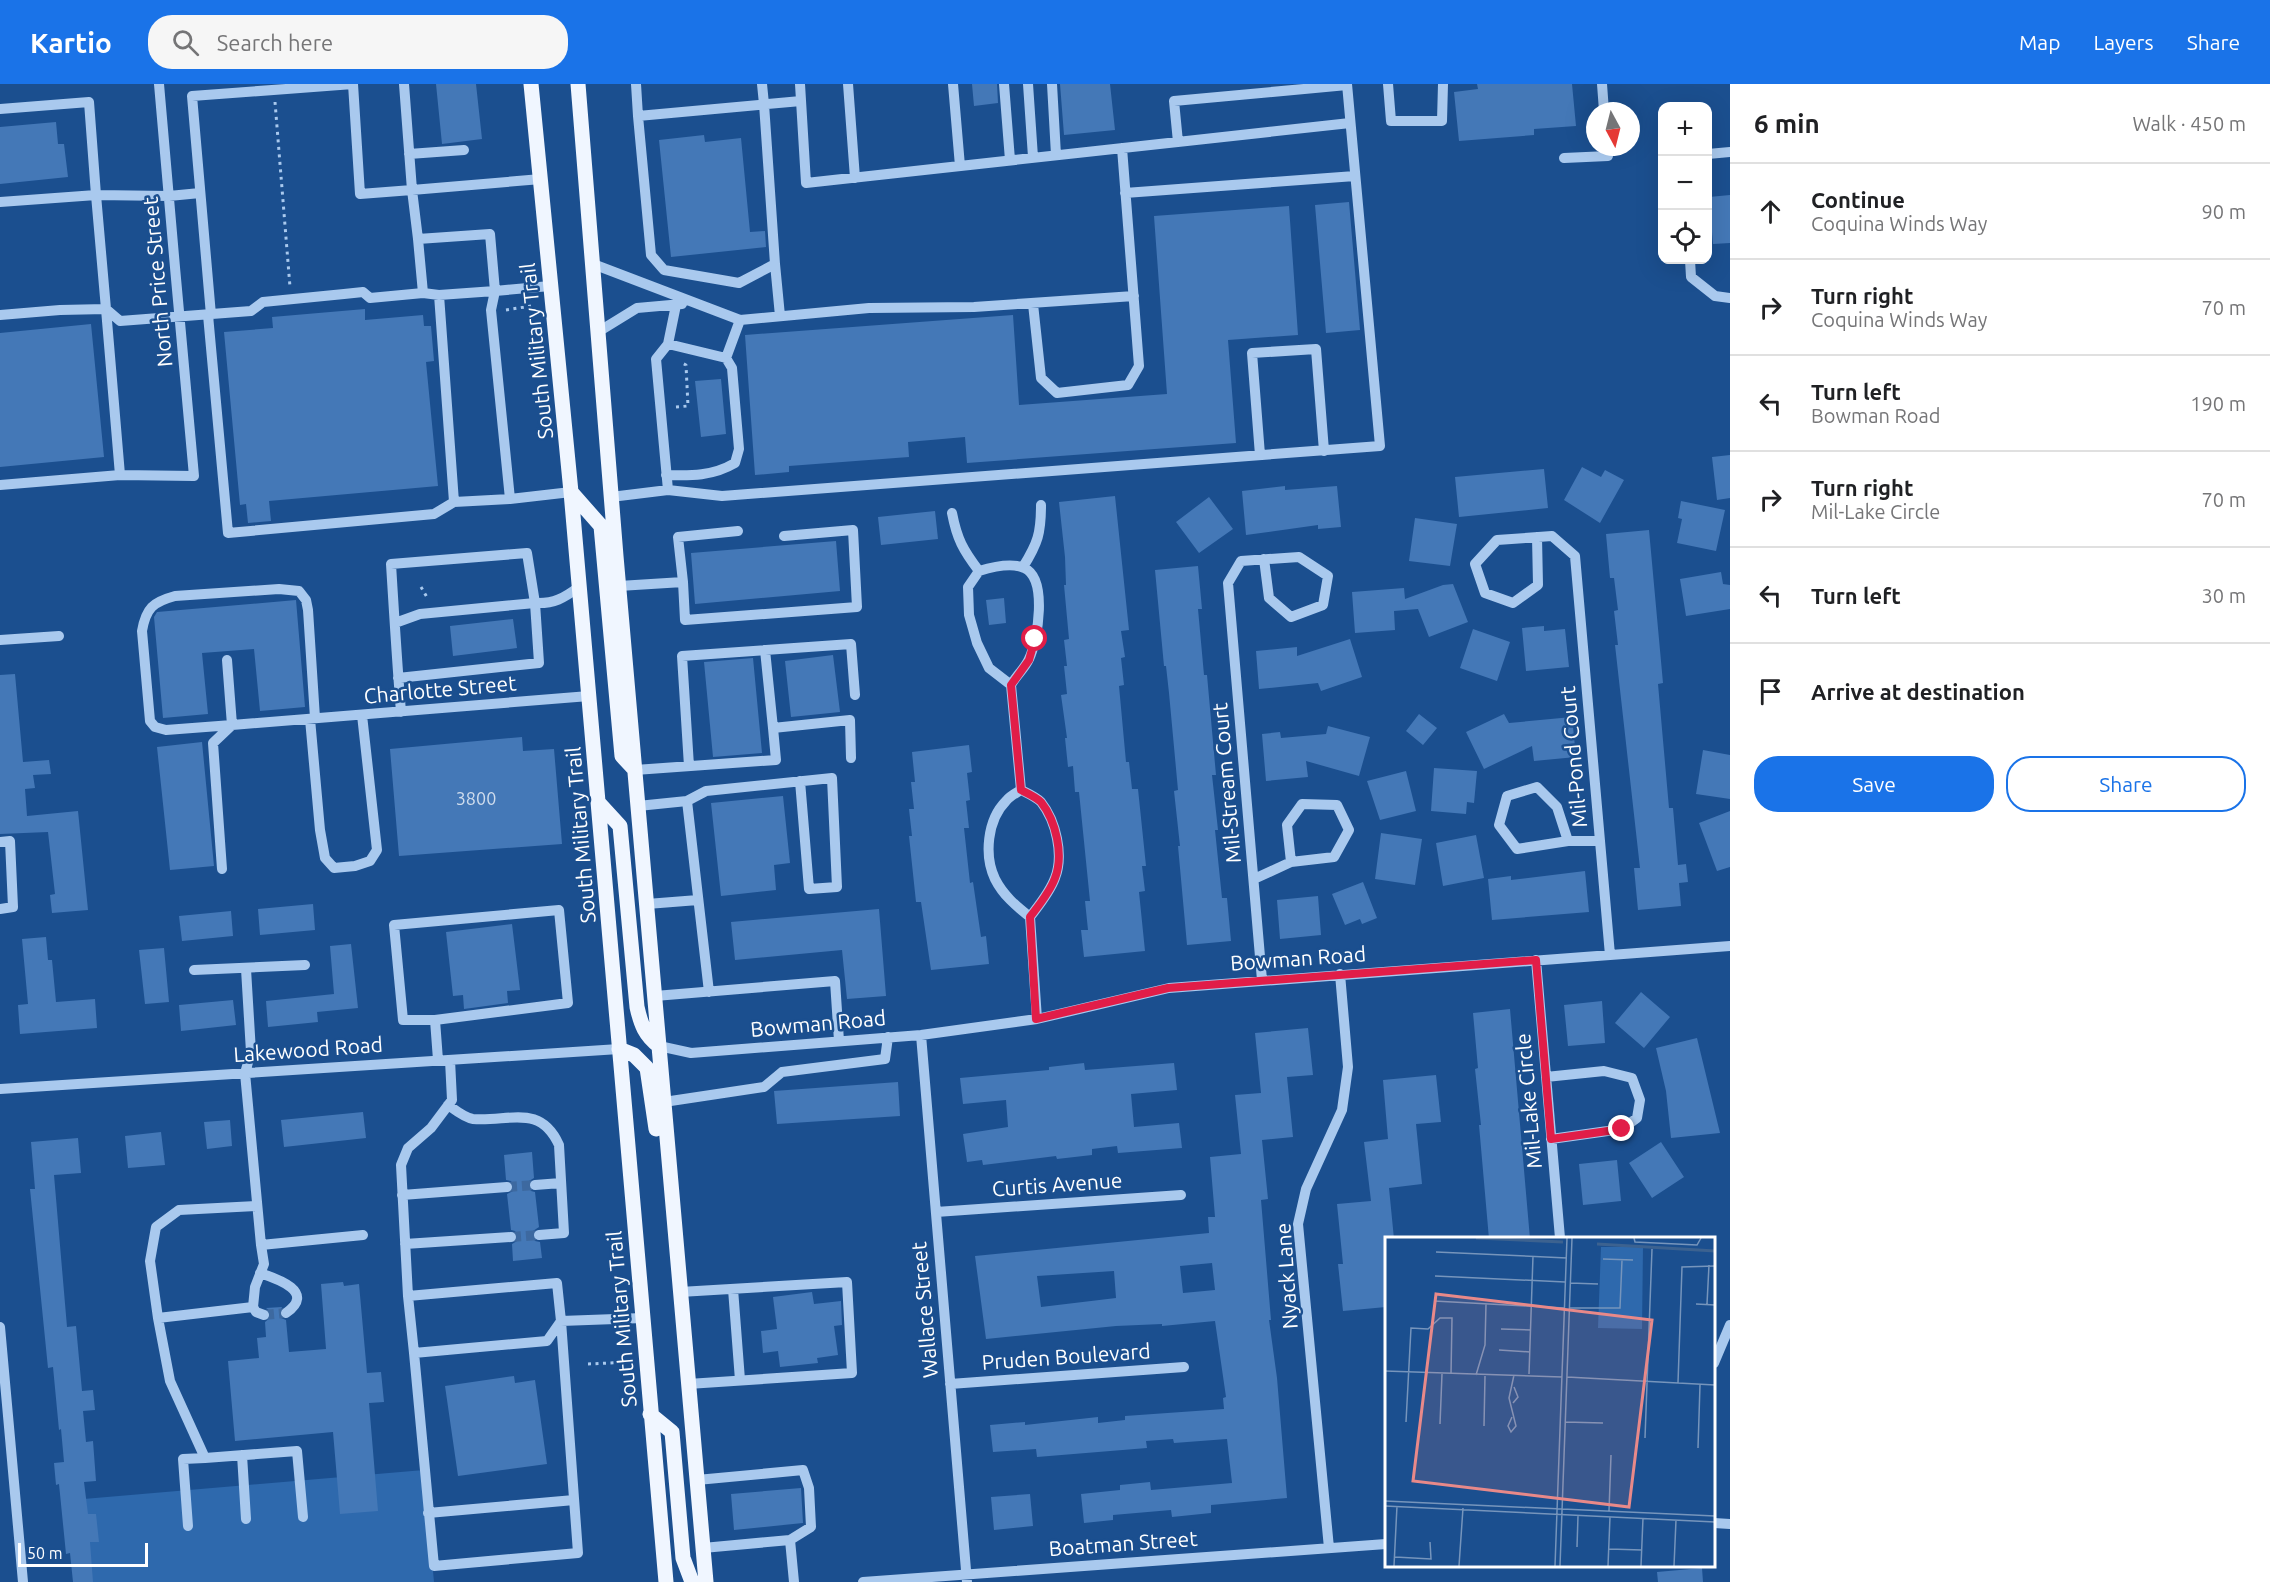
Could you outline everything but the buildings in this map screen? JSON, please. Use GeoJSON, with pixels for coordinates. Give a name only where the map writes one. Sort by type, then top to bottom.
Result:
{"type":"FeatureCollection","features":[{"type":"Feature","properties":{"kind":"main road","name":"South Military Trail"},"geometry":{"type":"LineString","coordinates":[[531,84],[571,492],[666,1582]]}},
{"type":"Feature","properties":{"kind":"main road"},"geometry":{"type":"LineString","coordinates":[[578,84],[611,497],[706,1582]]}},
{"type":"Feature","properties":{"kind":"main road"},"geometry":{"type":"LineString","coordinates":[[571,492],[601,526],[622,756],[635,770]]}},
{"type":"Feature","properties":{"kind":"main road"},"geometry":{"type":"LineString","coordinates":[[598,802],[620,826],[637,1007],[641,1027],[659,1046]]}},
{"type":"Feature","properties":{"kind":"main road"},"geometry":{"type":"LineString","coordinates":[[620,1049],[634,1055],[650,1074],[668,1242],[678,1267]]}},
{"type":"Feature","properties":{"kind":"main road"},"geometry":{"type":"LineString","coordinates":[[650,1414],[672,1432],[683,1558],[692,1582]]}},
{"type":"Feature","properties":{"kind":"street","name":"North Price Street"},"geometry":{"type":"LineString","coordinates":[[120,476],[194,476],[159,84]]}},
{"type":"Feature","properties":{"kind":"street"},"geometry":{"type":"LineString","coordinates":[[541,180],[360,194],[353,84],[301,86],[278,90],[192,96],[228,533],[434,514],[454,502],[571,492]]}},
{"type":"Feature","properties":{"kind":"street"},"geometry":{"type":"LineString","coordinates":[[404,84],[423,293]]}},
{"type":"Feature","properties":{"kind":"street"},"geometry":{"type":"LineString","coordinates":[[636,84],[651,255],[664,270],[739,283],[775,264]]}},
{"type":"Feature","properties":{"kind":"street"},"geometry":{"type":"LineString","coordinates":[[762,84],[780,316]]}},
{"type":"Feature","properties":{"kind":"street"},"geometry":{"type":"LineString","coordinates":[[800,84],[806,183],[1350,123]]}},
{"type":"Feature","properties":{"kind":"street"},"geometry":{"type":"LineString","coordinates":[[848,84],[855,178]]}},
{"type":"Feature","properties":{"kind":"street"},"geometry":{"type":"LineString","coordinates":[[953,84],[960,166]]}},
{"type":"Feature","properties":{"kind":"street"},"geometry":{"type":"LineString","coordinates":[[1004,84],[1010,160]]}},
{"type":"Feature","properties":{"kind":"street"},"geometry":{"type":"LineString","coordinates":[[1028,84],[1033,157]]}},
{"type":"Feature","properties":{"kind":"street"},"geometry":{"type":"LineString","coordinates":[[1052,84],[1056,155]]}},
{"type":"Feature","properties":{"kind":"street"},"geometry":{"type":"LineString","coordinates":[[1388,84],[1391,121],[1442,121],[1443,84]]}},
{"type":"Feature","properties":{"kind":"street"},"geometry":{"type":"LineString","coordinates":[[1602,84],[1603,102]]}},
{"type":"Feature","properties":{"kind":"street"},"geometry":{"type":"LineString","coordinates":[[611,497],[668,490],[722,496],[1380,446],[1347,85],[1174,101],[1178,142]]}},
{"type":"Feature","properties":{"kind":"street"},"geometry":{"type":"LineString","coordinates":[[638,116],[801,101]]}},
{"type":"Feature","properties":{"kind":"street"},"geometry":{"type":"LineString","coordinates":[[0,109],[89,102],[120,476],[0,485]]}},
{"type":"Feature","properties":{"kind":"street"},"geometry":{"type":"LineString","coordinates":[[1033,304],[1041,378],[1057,393],[1128,385],[1139,366],[1122,148]]}},
{"type":"Feature","properties":{"kind":"street"},"geometry":{"type":"LineString","coordinates":[[410,154],[464,150]]}},
{"type":"Feature","properties":{"kind":"street"},"geometry":{"type":"LineString","coordinates":[[1712,154],[1730,152]]}},
{"type":"Feature","properties":{"kind":"street"},"geometry":{"type":"LineString","coordinates":[[1564,158],[1608,156]]}},
{"type":"Feature","properties":{"kind":"street"},"geometry":{"type":"LineString","coordinates":[[1125,193],[1355,176]]}},
{"type":"Feature","properties":{"kind":"street"},"geometry":{"type":"LineString","coordinates":[[0,202],[96,195],[169,196],[200,193]]}},
{"type":"Feature","properties":{"kind":"street"},"geometry":{"type":"LineString","coordinates":[[418,239],[490,234],[495,291],[491,310],[510,499]]}},
{"type":"Feature","properties":{"kind":"street"},"geometry":{"type":"LineString","coordinates":[[592,264],[740,320],[869,308],[974,307],[1134,296]]}},
{"type":"Feature","properties":{"kind":"street"},"geometry":{"type":"LineString","coordinates":[[1690,264],[1691,277],[1715,296],[1730,297]]}},
{"type":"Feature","properties":{"kind":"street"},"geometry":{"type":"LineString","coordinates":[[0,315],[106,309],[120,321],[251,311],[263,302],[363,292],[370,298],[550,286]]}},
{"type":"Feature","properties":{"kind":"street"},"geometry":{"type":"LineString","coordinates":[[439,295],[454,502]]}},
{"type":"Feature","properties":{"kind":"street"},"geometry":{"type":"LineString","coordinates":[[598,333],[637,308],[694,303]]}},
{"type":"Feature","properties":{"kind":"street"},"geometry":{"type":"LineString","coordinates":[[668,490],[661,352],[676,304]]}},
{"type":"Feature","properties":{"kind":"street"},"geometry":{"type":"LineString","coordinates":[[726,358],[740,320]]}},
{"type":"Feature","properties":{"kind":"street"},"geometry":{"type":"LineString","coordinates":[[1260,456],[1252,353],[1316,349],[1324,450]]}},
{"type":"Feature","properties":{"kind":"street"},"geometry":{"type":"LineString","coordinates":[[661,352],[726,358]]}},
{"type":"Feature","properties":{"kind":"street"},"geometry":{"type":"LineString","coordinates":[[666,475],[689,476],[720,472],[735,463],[739,449],[732,368],[726,358]]}},
{"type":"Feature","properties":{"kind":"street"},"geometry":{"type":"LineString","coordinates":[[1023,567],[1038,543],[1041,505]]}},
{"type":"Feature","properties":{"kind":"street"},"geometry":{"type":"LineString","coordinates":[[952,513],[956,535],[962,549],[979,571]]}},
{"type":"Feature","properties":{"kind":"street"},"geometry":{"type":"LineString","coordinates":[[738,531],[678,537],[685,620],[857,607],[853,530],[784,536]]}},
{"type":"Feature","properties":{"kind":"street","name":"Mil-Pond Court"},"geometry":{"type":"LineString","coordinates":[[1537,537],[1552,536],[1575,556],[1610,955]]}},
{"type":"Feature","properties":{"kind":"street"},"geometry":{"type":"LineString","coordinates":[[1537,537],[1538,585],[1513,603],[1485,593],[1475,564],[1497,540],[1537,537]]}},
{"type":"Feature","properties":{"kind":"street"},"geometry":{"type":"LineString","coordinates":[[398,678],[539,663],[535,603],[527,553],[391,564],[400,712]]}},
{"type":"Feature","properties":{"kind":"street"},"geometry":{"type":"LineString","coordinates":[[1299,557],[1328,576],[1323,605],[1292,617],[1269,598],[1264,559],[1299,557]]}},
{"type":"Feature","properties":{"kind":"street","name":"Mil-Stream Court"},"geometry":{"type":"LineString","coordinates":[[1262,980],[1228,583],[1241,561],[1264,559]]}},
{"type":"Feature","properties":{"kind":"street"},"geometry":{"type":"LineString","coordinates":[[1011,685],[989,668],[977,644],[969,615],[968,587],[979,571],[1010,565],[1023,567],[1033,574],[1039,610],[1029,660],[1011,685],[1021,790]]}},
{"type":"Feature","properties":{"kind":"street"},"geometry":{"type":"LineString","coordinates":[[619,586],[682,582]]}},
{"type":"Feature","properties":{"kind":"street"},"geometry":{"type":"LineString","coordinates":[[395,622],[420,614],[550,603],[563,599],[579,587]]}},
{"type":"Feature","properties":{"kind":"street","name":"Charlotte Street"},"geometry":{"type":"LineString","coordinates":[[313,718],[308,610],[306,600],[299,591],[279,589],[175,596],[161,600],[150,608],[142,631],[150,721],[155,727],[166,730],[589,696]]}},
{"type":"Feature","properties":{"kind":"street"},"geometry":{"type":"LineString","coordinates":[[0,640],[58,636]]}},
{"type":"Feature","properties":{"kind":"street"},"geometry":{"type":"LineString","coordinates":[[689,766],[682,656],[851,644],[855,695]]}},
{"type":"Feature","properties":{"kind":"street"},"geometry":{"type":"LineString","coordinates":[[635,770],[776,760],[765,650]]}},
{"type":"Feature","properties":{"kind":"street"},"geometry":{"type":"LineString","coordinates":[[222,869],[213,743],[232,725],[227,660]]}},
{"type":"Feature","properties":{"kind":"street"},"geometry":{"type":"LineString","coordinates":[[313,718],[312,753],[320,830],[325,858],[334,868],[355,866],[370,861],[377,850],[362,715]]}},
{"type":"Feature","properties":{"kind":"street"},"geometry":{"type":"LineString","coordinates":[[773,728],[850,720],[851,758]]}},
{"type":"Feature","properties":{"kind":"street"},"geometry":{"type":"LineString","coordinates":[[638,806],[687,801],[706,791],[800,781],[832,778],[837,887],[809,889],[800,781]]}},
{"type":"Feature","properties":{"kind":"street"},"geometry":{"type":"LineString","coordinates":[[1568,841],[1557,807],[1537,787],[1507,795],[1499,825],[1517,849],[1568,841],[1600,841]]}},
{"type":"Feature","properties":{"kind":"street"},"geometry":{"type":"LineString","coordinates":[[1021,790],[1005,801],[992,824],[988,847],[995,879],[1010,901],[1030,917]]}},
{"type":"Feature","properties":{"kind":"street"},"geometry":{"type":"LineString","coordinates":[[1021,790],[1040,801],[1055,832],[1058,851],[1055,878],[1030,917],[1036,1019]]}},
{"type":"Feature","properties":{"kind":"street"},"geometry":{"type":"LineString","coordinates":[[687,801],[709,992]]}},
{"type":"Feature","properties":{"kind":"street"},"geometry":{"type":"LineString","coordinates":[[1254,879],[1291,862],[1334,856],[1349,831],[1337,805],[1302,804],[1287,825],[1291,862]]}},
{"type":"Feature","properties":{"kind":"street"},"geometry":{"type":"LineString","coordinates":[[0,842],[10,842],[13,907],[0,909]]}},
{"type":"Feature","properties":{"kind":"street"},"geometry":{"type":"LineString","coordinates":[[647,904],[698,900]]}},
{"type":"Feature","properties":{"kind":"street"},"geometry":{"type":"LineString","coordinates":[[559,910],[568,1003],[435,1020],[403,1020],[394,925],[559,910]]}},
{"type":"Feature","properties":{"kind":"street","name":"Bowman Road"},"geometry":{"type":"LineString","coordinates":[[659,1046],[691,1053],[921,1035],[1036,1019],[1168,988],[1730,946]]}},
{"type":"Feature","properties":{"kind":"street","name":"Mil-Lake Circle"},"geometry":{"type":"LineString","coordinates":[[1536,960],[1560,1237]]}},
{"type":"Feature","properties":{"kind":"street"},"geometry":{"type":"LineString","coordinates":[[194,970],[305,965]]}},
{"type":"Feature","properties":{"kind":"street"},"geometry":{"type":"LineString","coordinates":[[246,969],[251,1052],[244,1073],[264,1264],[255,1287],[252,1307]]}},
{"type":"Feature","properties":{"kind":"street","name":"Nyack Lane"},"geometry":{"type":"LineString","coordinates":[[1329,1548],[1298,1224],[1306,1189],[1341,1110],[1348,1067],[1340,974]]}},
{"type":"Feature","properties":{"kind":"street"},"geometry":{"type":"LineString","coordinates":[[654,996],[835,981],[839,1041]]}},
{"type":"Feature","properties":{"kind":"street"},"geometry":{"type":"LineString","coordinates":[[435,1020],[438,1060]]}},
{"type":"Feature","properties":{"kind":"street","name":"Wallace Street"},"geometry":{"type":"LineString","coordinates":[[921,1035],[967,1578]]}},
{"type":"Feature","properties":{"kind":"street"},"geometry":{"type":"LineString","coordinates":[[664,1102],[764,1087],[782,1072],[885,1059],[888,1037]]}},
{"type":"Feature","properties":{"kind":"street","name":"Lakewood Road"},"geometry":{"type":"LineString","coordinates":[[0,1089],[620,1049]]}},
{"type":"Feature","properties":{"kind":"street"},"geometry":{"type":"LineString","coordinates":[[408,1296],[557,1283],[578,1553],[434,1566],[408,1296],[401,1166],[408,1148],[431,1128],[452,1100],[450,1060]]}},
{"type":"Feature","properties":{"kind":"street"},"geometry":{"type":"LineString","coordinates":[[1546,1077],[1604,1071],[1632,1078],[1640,1101],[1637,1118],[1622,1129],[1551,1139]]}},
{"type":"Feature","properties":{"kind":"street"},"geometry":{"type":"LineString","coordinates":[[448,1105],[470,1119],[530,1118],[544,1124],[554,1134],[559,1145],[564,1233],[540,1235]]}},
{"type":"Feature","properties":{"kind":"street"},"geometry":{"type":"LineString","coordinates":[[535,1185],[561,1183]]}},
{"type":"Feature","properties":{"kind":"street"},"geometry":{"type":"LineString","coordinates":[[402,1195],[507,1187]]}},
{"type":"Feature","properties":{"kind":"street","name":"Curtis Avenue"},"geometry":{"type":"LineString","coordinates":[[936,1212],[1181,1195]]}},
{"type":"Feature","properties":{"kind":"street"},"geometry":{"type":"LineString","coordinates":[[205,1458],[170,1381],[150,1261],[156,1227],[179,1210],[257,1206]]}},
{"type":"Feature","properties":{"kind":"street"},"geometry":{"type":"LineString","coordinates":[[261,1245],[363,1235]]}},
{"type":"Feature","properties":{"kind":"street"},"geometry":{"type":"LineString","coordinates":[[405,1244],[511,1237]]}},
{"type":"Feature","properties":{"kind":"street"},"geometry":{"type":"LineString","coordinates":[[260,1273],[289,1284],[294,1291],[297,1298],[296,1304],[286,1313]]}},
{"type":"Feature","properties":{"kind":"street"},"geometry":{"type":"LineString","coordinates":[[680,1292],[847,1282],[852,1373],[688,1384]]}},
{"type":"Feature","properties":{"kind":"street"},"geometry":{"type":"LineString","coordinates":[[733,1288],[740,1380]]}},
{"type":"Feature","properties":{"kind":"street"},"geometry":{"type":"LineString","coordinates":[[158,1318],[252,1307],[264,1315]]}},
{"type":"Feature","properties":{"kind":"street"},"geometry":{"type":"LineString","coordinates":[[561,1321],[643,1318]]}},
{"type":"Feature","properties":{"kind":"street"},"geometry":{"type":"LineString","coordinates":[[414,1353],[548,1341],[561,1321]]}},
{"type":"Feature","properties":{"kind":"street"},"geometry":{"type":"LineString","coordinates":[[1715,1359],[1730,1325]]}},
{"type":"Feature","properties":{"kind":"street"},"geometry":{"type":"LineString","coordinates":[[0,1326],[23,1582]]}},
{"type":"Feature","properties":{"kind":"street","name":"Pruden Boulevard"},"geometry":{"type":"LineString","coordinates":[[950,1384],[1184,1367]]}},
{"type":"Feature","properties":{"kind":"street"},"geometry":{"type":"LineString","coordinates":[[188,1526],[183,1459],[297,1451],[303,1517]]}},
{"type":"Feature","properties":{"kind":"street"},"geometry":{"type":"LineString","coordinates":[[242,1455],[246,1519]]}},
{"type":"Feature","properties":{"kind":"street"},"geometry":{"type":"LineString","coordinates":[[697,1480],[803,1470],[809,1488],[811,1527],[790,1540],[703,1548]]}},
{"type":"Feature","properties":{"kind":"street"},"geometry":{"type":"LineString","coordinates":[[428,1513],[574,1500]]}},
{"type":"Feature","properties":{"kind":"street"},"geometry":{"type":"LineString","coordinates":[[1715,1523],[1730,1524]]}},
{"type":"Feature","properties":{"kind":"street"},"geometry":{"type":"LineString","coordinates":[[790,1540],[794,1582]]}},
{"type":"Feature","properties":{"kind":"street","name":"Boatman Street"},"geometry":{"type":"LineString","coordinates":[[862,1582],[967,1578],[1385,1544]]}},
{"type":"Feature","properties":{"kind":"path"},"geometry":{"type":"LineString","coordinates":[[278,90],[275,103],[277,148],[291,299]]}},
{"type":"Feature","properties":{"kind":"path"},"geometry":{"type":"LineString","coordinates":[[506,310],[531,306]]}},
{"type":"Feature","properties":{"kind":"path"},"geometry":{"type":"LineString","coordinates":[[661,352],[686,365],[688,406],[676,407]]}},
{"type":"Feature","properties":{"kind":"path"},"geometry":{"type":"LineString","coordinates":[[588,1364],[630,1362]]}},
{"type":"Feature","properties":{"kind":"shaded area"},"geometry":{"type":"Polygon","coordinates":[[[424,1470],[434,1582],[82,1582],[72,1500],[424,1470]]]}},
{"type":"Feature","properties":{"kind":"tunnel"},"geometry":{"type":"LineString","coordinates":[[507,1187],[535,1185]]}},
{"type":"Feature","properties":{"kind":"tunnel"},"geometry":{"type":"LineString","coordinates":[[511,1237],[539,1235]]}},
{"type":"Feature","properties":{"kind":"tunnel"},"geometry":{"type":"LineString","coordinates":[[264,1315],[286,1313]]}},
{"type":"Feature","properties":{"kind":"route"},"geometry":{"type":"LineString","coordinates":[[1035,639],[1029,660],[1011,685],[1021,790],[1040,801],[1055,832],[1058,851],[1055,878],[1030,917],[1036,1019],[1168,988],[1536,960],[1551,1139],[1622,1129]]}}]}
